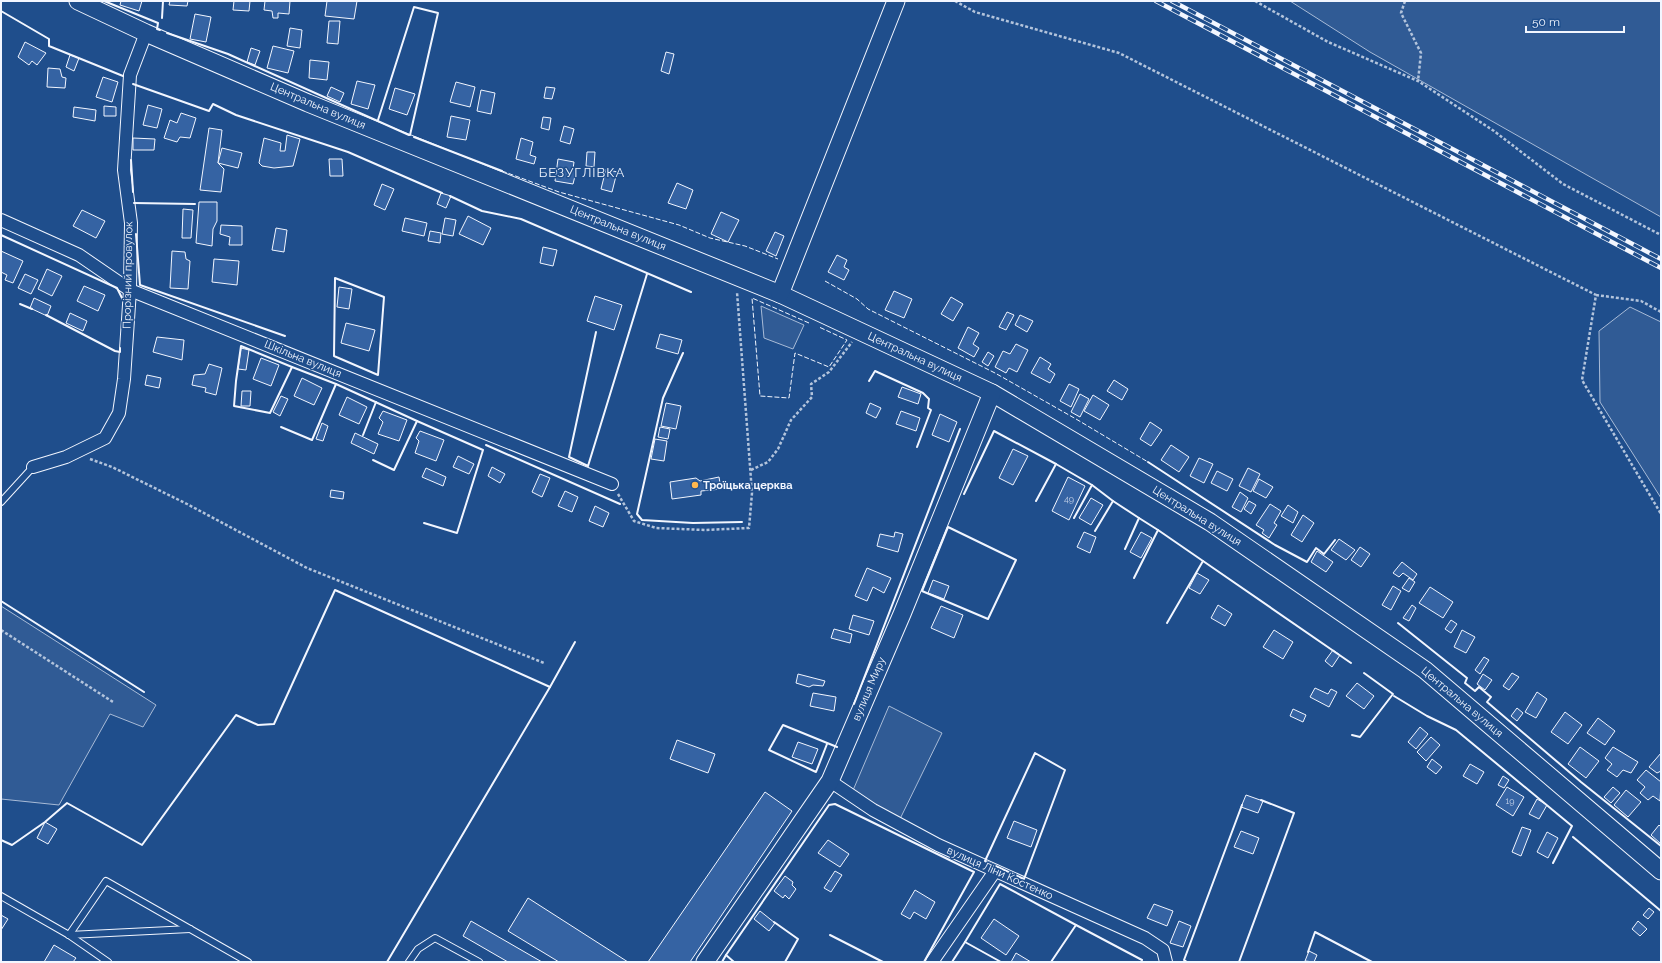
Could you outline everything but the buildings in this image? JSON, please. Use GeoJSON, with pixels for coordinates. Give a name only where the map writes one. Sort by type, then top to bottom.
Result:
{"type":"FeatureCollection","features":[{"type":"Feature","properties":{"kind":"street","name":"Центральна вулиця"},"geometry":{"type":"LineString","coordinates":[[78,1],[146,33],[322,108],[736,275],[992,393],[1210,522],[1425,670],[1661,871]]}},
{"type":"Feature","properties":{"kind":"street"},"geometry":{"type":"LineString","coordinates":[[780,294],[896,1]]}},
{"type":"Feature","properties":{"kind":"street","name":"Прорізний провулок"},"geometry":{"type":"LineString","coordinates":[[33,467],[75,453],[105,438],[119,413],[124,380],[130,290],[131,223],[124,170],[130,75],[146,33]]}},
{"type":"Feature","properties":{"kind":"street","name":"Шкільна вулиця"},"geometry":{"type":"LineString","coordinates":[[1,220],[79,256],[130,290],[612,484]]}},
{"type":"Feature","properties":{"kind":"street","name":"вулиця Миру"},"geometry":{"type":"LineString","coordinates":[[705,962],[830,781],[902,614],[992,393]]}},
{"type":"Feature","properties":{"kind":"street","name":"вулиця Ліни Костенко"},"geometry":{"type":"LineString","coordinates":[[830,781],[873,810],[938,845],[1145,938],[1163,950],[1166,962]]}},
{"type":"Feature","properties":{"kind":"street"},"geometry":{"type":"LineString","coordinates":[[932,962],[995,871]]}},
{"type":"Feature","properties":{"kind":"lane"},"geometry":{"type":"LineString","coordinates":[[1,502],[33,467]]}},
{"type":"Feature","properties":{"kind":"lane"},"geometry":{"type":"LineString","coordinates":[[69,935],[106,881],[191,929],[239,959],[248,962]]}},
{"type":"Feature","properties":{"kind":"lane"},"geometry":{"type":"LineString","coordinates":[[1,896],[69,935],[108,962]]}},
{"type":"Feature","properties":{"kind":"lane"},"geometry":{"type":"LineString","coordinates":[[69,935],[191,929]]}},
{"type":"Feature","properties":{"kind":"lane"},"geometry":{"type":"LineString","coordinates":[[409,962],[418,949],[435,938],[479,962]]}},
{"type":"Feature","properties":{"kind":"path"},"geometry":{"type":"LineString","coordinates":[[955,1],[975,12],[1119,53],[1596,295],[1641,301],[1661,312]]}},
{"type":"Feature","properties":{"kind":"path"},"geometry":{"type":"LineString","coordinates":[[1255,1],[1328,42],[1418,81],[1494,131],[1564,184],[1661,235]]}},
{"type":"Feature","properties":{"kind":"path"},"geometry":{"type":"LineString","coordinates":[[1405,1],[1401,13],[1421,53],[1418,81]]}},
{"type":"Feature","properties":{"kind":"path"},"geometry":{"type":"LineString","coordinates":[[612,484],[634,521],[656,528],[705,530],[749,528],[752,493],[736,275]]}},
{"type":"Feature","properties":{"kind":"path"},"geometry":{"type":"LineString","coordinates":[[1596,295],[1582,380],[1661,514]]}},
{"type":"Feature","properties":{"kind":"path"},"geometry":{"type":"LineString","coordinates":[[750,470],[768,462],[775,453],[791,420],[812,397],[811,384],[829,372],[860,331]]}},
{"type":"Feature","properties":{"kind":"path"},"geometry":{"type":"LineString","coordinates":[[75,453],[125,474],[307,568],[544,663]]}},
{"type":"Feature","properties":{"kind":"path"},"geometry":{"type":"LineString","coordinates":[[1,630],[113,702]]}},
{"type":"Feature","properties":{"kind":"shaded area"},"geometry":{"type":"Polygon","coordinates":[[[1290,1],[1661,1],[1661,217],[1370,52],[1290,1]]]}},
{"type":"Feature","properties":{"kind":"shaded area"},"geometry":{"type":"Polygon","coordinates":[[[761,306],[804,325],[793,349],[764,338],[761,306]]]}},
{"type":"Feature","properties":{"kind":"shaded area"},"geometry":{"type":"Polygon","coordinates":[[[1630,307],[1661,322],[1661,498],[1600,402],[1599,331],[1630,307]]]}},
{"type":"Feature","properties":{"kind":"shaded area"},"geometry":{"type":"Polygon","coordinates":[[[1,606],[156,705],[143,727],[110,714],[59,805],[1,799],[1,606]]]}},
{"type":"Feature","properties":{"kind":"shaded area"},"geometry":{"type":"Polygon","coordinates":[[[889,706],[942,733],[898,823],[851,795],[889,706]]]}},
{"type":"Feature","properties":{"kind":"railway"},"geometry":{"type":"LineString","coordinates":[[1156,1],[1661,268]]}},
{"type":"Feature","properties":{"kind":"railway"},"geometry":{"type":"LineString","coordinates":[[1172,1],[1661,259]]}},
{"type":"Feature","properties":{"kind":"fence"},"geometry":{"type":"LineString","coordinates":[[502,171],[559,192],[679,225],[710,238],[745,246],[778,259]]}},
{"type":"Feature","properties":{"kind":"fence"},"geometry":{"type":"LineString","coordinates":[[825,281],[857,299],[868,309],[995,373],[1148,462]]}},
{"type":"Feature","properties":{"kind":"fence"},"geometry":{"type":"LineString","coordinates":[[809,323],[752,298],[760,396],[789,398],[795,353],[829,367],[847,340],[819,327]]}},
{"type":"Feature","properties":{"kind":"wall"},"geometry":{"type":"LineString","coordinates":[[104,1],[158,23],[157,29],[160,30]]}},
{"type":"Feature","properties":{"kind":"wall"},"geometry":{"type":"LineString","coordinates":[[162,18],[163,1]]}},
{"type":"Feature","properties":{"kind":"wall"},"geometry":{"type":"LineString","coordinates":[[378,120],[414,7],[438,13],[410,135]]}},
{"type":"Feature","properties":{"kind":"wall"},"geometry":{"type":"LineString","coordinates":[[1,11],[49,39],[49,46],[123,76]]}},
{"type":"Feature","properties":{"kind":"wall"},"geometry":{"type":"LineString","coordinates":[[167,33],[228,54],[409,135]]}},
{"type":"Feature","properties":{"kind":"wall"},"geometry":{"type":"LineString","coordinates":[[133,84],[209,111],[213,104],[236,115],[348,152],[442,193]]}},
{"type":"Feature","properties":{"kind":"wall"},"geometry":{"type":"LineString","coordinates":[[414,137],[502,171]]}},
{"type":"Feature","properties":{"kind":"wall"},"geometry":{"type":"LineString","coordinates":[[131,160],[133,192]]}},
{"type":"Feature","properties":{"kind":"wall"},"geometry":{"type":"LineString","coordinates":[[450,196],[482,211],[521,219],[691,292]]}},
{"type":"Feature","properties":{"kind":"wall"},"geometry":{"type":"LineString","coordinates":[[134,203],[195,204]]}},
{"type":"Feature","properties":{"kind":"wall"},"geometry":{"type":"LineString","coordinates":[[136,234],[140,285],[285,336]]}},
{"type":"Feature","properties":{"kind":"wall"},"geometry":{"type":"LineString","coordinates":[[1,235],[117,288],[123,300]]}},
{"type":"Feature","properties":{"kind":"wall"},"geometry":{"type":"LineString","coordinates":[[596,332],[569,457],[588,466],[647,274]]}},
{"type":"Feature","properties":{"kind":"wall"},"geometry":{"type":"LineString","coordinates":[[335,278],[384,297],[378,375],[334,356],[335,278]]}},
{"type":"Feature","properties":{"kind":"wall"},"geometry":{"type":"LineString","coordinates":[[20,304],[32,309]]}},
{"type":"Feature","properties":{"kind":"wall"},"geometry":{"type":"LineString","coordinates":[[46,315],[115,351],[120,352],[120,348]]}},
{"type":"Feature","properties":{"kind":"wall"},"geometry":{"type":"LineString","coordinates":[[241,346],[292,367],[270,413],[234,406],[241,346]]}},
{"type":"Feature","properties":{"kind":"wall"},"geometry":{"type":"LineString","coordinates":[[683,353],[663,398],[637,514],[642,520],[693,523],[742,522]]}},
{"type":"Feature","properties":{"kind":"wall"},"geometry":{"type":"LineString","coordinates":[[281,427],[312,440],[336,384],[292,367]]}},
{"type":"Feature","properties":{"kind":"wall"},"geometry":{"type":"LineString","coordinates":[[869,381],[875,371],[923,393],[929,399],[928,408],[931,410],[917,447]]}},
{"type":"Feature","properties":{"kind":"wall"},"geometry":{"type":"LineString","coordinates":[[336,384],[417,421],[394,470],[373,460]]}},
{"type":"Feature","properties":{"kind":"wall"},"geometry":{"type":"LineString","coordinates":[[363,435],[376,402]]}},
{"type":"Feature","properties":{"kind":"wall"},"geometry":{"type":"LineString","coordinates":[[417,421],[483,450],[457,533],[424,523]]}},
{"type":"Feature","properties":{"kind":"wall"},"geometry":{"type":"LineString","coordinates":[[854,704],[960,429]]}},
{"type":"Feature","properties":{"kind":"wall"},"geometry":{"type":"LineString","coordinates":[[964,494],[994,431],[1056,464],[1036,501]]}},
{"type":"Feature","properties":{"kind":"wall"},"geometry":{"type":"LineString","coordinates":[[486,445],[620,504]]}},
{"type":"Feature","properties":{"kind":"wall"},"geometry":{"type":"LineString","coordinates":[[1148,462],[1275,545],[1307,562],[1316,548],[1324,554],[1335,540]]}},
{"type":"Feature","properties":{"kind":"wall"},"geometry":{"type":"LineString","coordinates":[[1056,464],[1092,485],[1074,518]]}},
{"type":"Feature","properties":{"kind":"wall"},"geometry":{"type":"LineString","coordinates":[[1092,485],[1113,501],[1095,531]]}},
{"type":"Feature","properties":{"kind":"wall"},"geometry":{"type":"LineString","coordinates":[[1113,501],[1139,518],[1125,549]]}},
{"type":"Feature","properties":{"kind":"wall"},"geometry":{"type":"LineString","coordinates":[[1134,578],[1158,530],[1139,518]]}},
{"type":"Feature","properties":{"kind":"wall"},"geometry":{"type":"LineString","coordinates":[[948,527],[1016,560],[988,619],[922,591],[948,527]]}},
{"type":"Feature","properties":{"kind":"wall"},"geometry":{"type":"LineString","coordinates":[[1158,530],[1203,561],[1167,623]]}},
{"type":"Feature","properties":{"kind":"wall"},"geometry":{"type":"LineString","coordinates":[[1203,561],[1351,663]]}},
{"type":"Feature","properties":{"kind":"wall"},"geometry":{"type":"LineString","coordinates":[[1,840],[12,845],[45,822],[67,803],[142,845],[236,715],[258,725],[274,724],[335,590],[550,687]]}},
{"type":"Feature","properties":{"kind":"wall"},"geometry":{"type":"LineString","coordinates":[[1,601],[144,692]]}},
{"type":"Feature","properties":{"kind":"wall"},"geometry":{"type":"LineString","coordinates":[[1398,623],[1467,678],[1465,683],[1475,691],[1479,687],[1491,697],[1487,702],[1581,782],[1661,846]]}},
{"type":"Feature","properties":{"kind":"wall"},"geometry":{"type":"LineString","coordinates":[[387,962],[550,687],[575,642]]}},
{"type":"Feature","properties":{"kind":"wall"},"geometry":{"type":"LineString","coordinates":[[1352,735],[1360,737],[1393,694],[1364,673]]}},
{"type":"Feature","properties":{"kind":"wall"},"geometry":{"type":"LineString","coordinates":[[1394,696],[1427,716],[1456,730],[1572,826],[1553,863]]}},
{"type":"Feature","properties":{"kind":"wall"},"geometry":{"type":"LineString","coordinates":[[827,744],[816,772],[769,750],[783,725],[837,747]]}},
{"type":"Feature","properties":{"kind":"wall"},"geometry":{"type":"LineString","coordinates":[[1035,753],[1065,770],[1024,879],[985,861],[1035,753]]}},
{"type":"Feature","properties":{"kind":"wall"},"geometry":{"type":"LineString","coordinates":[[1239,962],[1294,813],[1261,800]]}},
{"type":"Feature","properties":{"kind":"wall"},"geometry":{"type":"LineString","coordinates":[[734,962],[726,955],[829,805],[835,804],[974,872],[924,962]]}},
{"type":"Feature","properties":{"kind":"wall"},"geometry":{"type":"LineString","coordinates":[[1187,962],[1184,960],[1242,805]]}},
{"type":"Feature","properties":{"kind":"wall"},"geometry":{"type":"LineString","coordinates":[[1573,837],[1661,911]]}},
{"type":"Feature","properties":{"kind":"wall"},"geometry":{"type":"LineString","coordinates":[[1001,962],[965,942],[1000,884],[1076,925]]}},
{"type":"Feature","properties":{"kind":"wall"},"geometry":{"type":"LineString","coordinates":[[774,922],[798,939],[785,962]]}},
{"type":"Feature","properties":{"kind":"wall"},"geometry":{"type":"LineString","coordinates":[[1051,962],[1076,925],[1142,960]]}},
{"type":"Feature","properties":{"kind":"wall"},"geometry":{"type":"LineString","coordinates":[[1308,952],[1315,932],[1372,962]]}},
{"type":"Feature","properties":{"kind":"wall"},"geometry":{"type":"LineString","coordinates":[[830,935],[883,962]]}},
{"type":"Feature","properties":{"kind":"wall"},"geometry":{"type":"LineString","coordinates":[[952,962],[965,942]]}},
{"type":"Feature","properties":{"kind":"wall"},"geometry":{"type":"LineString","coordinates":[[722,962],[726,955]]}},
{"type":"Feature","properties":{"kind":"place","name":"Троїцька церква"},"geometry":{"type":"Point","coordinates":[695,485]}},
{"type":"Feature","properties":{"kind":"district","name":"БЕЗУГЛІВКА"},"geometry":{"type":"Point","coordinates":[582,172]}}]}
